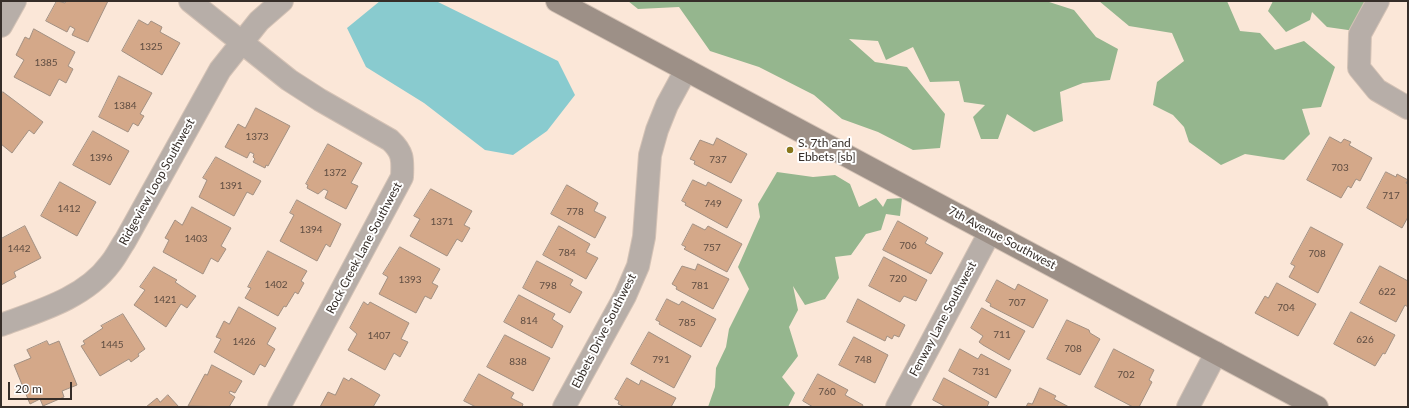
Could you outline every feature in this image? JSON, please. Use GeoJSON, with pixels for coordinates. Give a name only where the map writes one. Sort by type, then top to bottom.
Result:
{"type":"FeatureCollection","features":[{"type":"Feature","properties":{"kind":"street"},"geometry":{"type":"LineString","coordinates":[[1,26],[15,1]]}},
{"type":"Feature","properties":{"kind":"street","name":"Rock Creek Lane Southwest"},"geometry":{"type":"LineString","coordinates":[[190,1],[289,80],[320,100],[390,140],[400,149],[403,162],[402,177],[279,407]]}},
{"type":"Feature","properties":{"kind":"street","name":"Ridgeview Loop Southwest"},"geometry":{"type":"LineString","coordinates":[[1,325],[56,305],[87,287],[110,265],[126,241],[220,70],[259,21],[282,1]]}},
{"type":"Feature","properties":{"kind":"street","name":"7th Avenue Southwest"},"geometry":{"type":"LineString","coordinates":[[557,1],[1317,407]]}},
{"type":"Feature","properties":{"kind":"street"},"geometry":{"type":"LineString","coordinates":[[1378,1],[1360,34],[1359,68],[1377,90],[1408,108]]}},
{"type":"Feature","properties":{"kind":"street","name":"Ebbets Drive Southwest"},"geometry":{"type":"LineString","coordinates":[[564,407],[625,296],[638,266],[644,237],[650,155],[657,130],[686,70]]}},
{"type":"Feature","properties":{"kind":"street","name":"Fenway Lane Southwest"},"geometry":{"type":"LineString","coordinates":[[897,407],[990,232]]}},
{"type":"Feature","properties":{"kind":"street"},"geometry":{"type":"LineString","coordinates":[[1188,407],[1216,353]]}},
{"type":"Feature","properties":{"kind":"green space"},"geometry":{"type":"Polygon","coordinates":[[[628,1],[1046,1],[1074,10],[1096,37],[1118,49],[1110,80],[1083,83],[1060,92],[1063,121],[1034,132],[1007,114],[998,139],[981,139],[973,117],[985,105],[964,102],[959,81],[930,82],[913,47],[886,60],[878,41],[849,39],[875,62],[907,67],[945,114],[940,148],[913,150],[878,132],[842,119],[814,95],[759,67],[710,51],[679,7],[638,9],[628,1]]]}},
{"type":"Feature","properties":{"kind":"green space"},"geometry":{"type":"Polygon","coordinates":[[[1099,1],[1227,1],[1240,31],[1260,33],[1275,50],[1304,41],[1335,67],[1321,107],[1302,109],[1310,134],[1284,160],[1245,154],[1221,165],[1189,142],[1184,127],[1173,115],[1153,105],[1157,82],[1184,61],[1172,33],[1129,26],[1099,1]]]}},
{"type":"Feature","properties":{"kind":"green space"},"geometry":{"type":"Polygon","coordinates":[[[1273,1],[1365,1],[1367,5],[1355,31],[1327,27],[1312,12],[1310,20],[1286,32],[1268,11],[1273,1]]]}},
{"type":"Feature","properties":{"kind":"green space"},"geometry":{"type":"Polygon","coordinates":[[[777,172],[813,177],[835,175],[850,184],[859,207],[876,198],[883,207],[887,199],[902,198],[900,216],[886,214],[881,230],[866,234],[851,255],[835,257],[839,278],[825,299],[805,305],[793,286],[798,310],[789,327],[798,356],[782,377],[795,393],[788,407],[708,407],[715,387],[716,368],[726,347],[729,329],[749,289],[738,267],[760,217],[758,204],[777,172]]]}},
{"type":"Feature","properties":{"kind":"water"},"geometry":{"type":"Polygon","coordinates":[[[380,1],[436,1],[558,61],[575,95],[547,131],[513,155],[485,150],[424,103],[366,67],[347,28],[380,1]]]}},
{"type":"Feature","properties":{"kind":"building"},"geometry":{"type":"Polygon","coordinates":[[[57,1],[65,3],[66,1],[108,1],[88,42],[72,35],[75,29],[70,26],[67,32],[46,21],[57,1]]]}},
{"type":"Feature","properties":{"kind":"building"},"geometry":{"type":"Polygon","coordinates":[[[139,20],[148,25],[151,21],[162,27],[160,32],[180,43],[162,75],[122,51],[139,20]]]}},
{"type":"Feature","properties":{"kind":"building"},"geometry":{"type":"Polygon","coordinates":[[[34,29],[75,52],[68,66],[73,69],[66,83],[59,79],[50,96],[14,77],[24,60],[16,55],[25,37],[29,39],[34,29]]]}},
{"type":"Feature","properties":{"kind":"building"},"geometry":{"type":"Polygon","coordinates":[[[119,76],[152,93],[140,114],[144,116],[138,126],[133,123],[128,132],[99,117],[119,76]]]}},
{"type":"Feature","properties":{"kind":"building"},"geometry":{"type":"Polygon","coordinates":[[[3,92],[43,122],[34,134],[29,130],[12,153],[1,144],[1,94],[3,92]]]}},
{"type":"Feature","properties":{"kind":"building"},"geometry":{"type":"Polygon","coordinates":[[[256,108],[290,126],[268,166],[266,165],[265,168],[253,162],[255,159],[253,157],[254,154],[250,152],[247,158],[225,147],[238,124],[245,128],[256,108]]]}},
{"type":"Feature","properties":{"kind":"building"},"geometry":{"type":"Polygon","coordinates":[[[93,131],[129,151],[110,185],[73,165],[93,131]]]}},
{"type":"Feature","properties":{"kind":"building"},"geometry":{"type":"Polygon","coordinates":[[[1330,137],[1341,143],[1344,139],[1351,142],[1349,145],[1372,158],[1360,181],[1356,179],[1351,188],[1348,186],[1341,198],[1307,180],[1330,137]]]}},
{"type":"Feature","properties":{"kind":"building"},"geometry":{"type":"Polygon","coordinates":[[[717,138],[747,154],[731,183],[694,164],[695,161],[690,159],[700,140],[713,145],[717,138]]]}},
{"type":"Feature","properties":{"kind":"building"},"geometry":{"type":"Polygon","coordinates":[[[328,144],[362,163],[351,183],[358,186],[346,209],[325,198],[328,191],[324,189],[318,194],[307,188],[308,185],[306,184],[328,144]]]}},
{"type":"Feature","properties":{"kind":"building"},"geometry":{"type":"Polygon","coordinates":[[[216,157],[261,181],[253,195],[247,192],[234,216],[199,197],[207,180],[203,178],[216,157]]]}},
{"type":"Feature","properties":{"kind":"building"},"geometry":{"type":"Polygon","coordinates":[[[1386,172],[1396,177],[1397,174],[1408,180],[1406,183],[1408,184],[1408,217],[1402,228],[1367,208],[1386,172]]]}},
{"type":"Feature","properties":{"kind":"building"},"geometry":{"type":"Polygon","coordinates":[[[693,180],[706,186],[708,182],[742,200],[727,228],[685,205],[686,203],[682,201],[693,180]]]}},
{"type":"Feature","properties":{"kind":"building"},"geometry":{"type":"Polygon","coordinates":[[[60,182],[96,202],[77,236],[41,216],[60,182]]]}},
{"type":"Feature","properties":{"kind":"building"},"geometry":{"type":"Polygon","coordinates":[[[567,185],[598,203],[594,211],[606,217],[595,238],[551,214],[567,185]]]}},
{"type":"Feature","properties":{"kind":"building"},"geometry":{"type":"Polygon","coordinates":[[[431,189],[472,211],[464,225],[470,228],[462,242],[457,239],[447,256],[410,236],[420,219],[414,216],[431,189]]]}},
{"type":"Feature","properties":{"kind":"building"},"geometry":{"type":"Polygon","coordinates":[[[297,200],[341,224],[330,247],[326,244],[317,261],[280,241],[294,215],[290,213],[297,200]]]}},
{"type":"Feature","properties":{"kind":"building"},"geometry":{"type":"Polygon","coordinates":[[[192,207],[231,228],[221,246],[226,249],[218,262],[211,258],[203,274],[163,252],[169,240],[165,238],[175,220],[182,225],[192,207]]]}},
{"type":"Feature","properties":{"kind":"building"},"geometry":{"type":"Polygon","coordinates":[[[898,221],[928,238],[925,243],[943,253],[931,274],[883,250],[898,221]]]}},
{"type":"Feature","properties":{"kind":"building"},"geometry":{"type":"Polygon","coordinates":[[[693,224],[705,230],[708,226],[742,244],[727,272],[684,249],[686,247],[682,245],[693,224]]]}},
{"type":"Feature","properties":{"kind":"building"},"geometry":{"type":"Polygon","coordinates":[[[25,226],[41,258],[14,272],[16,277],[1,285],[1,239],[25,226]]]}},
{"type":"Feature","properties":{"kind":"building"},"geometry":{"type":"Polygon","coordinates":[[[559,226],[590,244],[586,252],[598,258],[586,279],[543,255],[559,226]]]}},
{"type":"Feature","properties":{"kind":"building"},"geometry":{"type":"Polygon","coordinates":[[[1311,227],[1343,244],[1318,293],[1289,277],[1295,266],[1291,264],[1311,227]]]}},
{"type":"Feature","properties":{"kind":"building"},"geometry":{"type":"Polygon","coordinates":[[[400,247],[440,269],[432,283],[438,286],[431,299],[425,296],[416,313],[379,294],[388,277],[383,274],[400,247]]]}},
{"type":"Feature","properties":{"kind":"building"},"geometry":{"type":"Polygon","coordinates":[[[268,251],[307,271],[301,281],[304,283],[298,294],[295,292],[286,307],[284,306],[278,316],[245,298],[251,288],[248,287],[268,251]]]}},
{"type":"Feature","properties":{"kind":"building"},"geometry":{"type":"Polygon","coordinates":[[[884,257],[927,280],[916,301],[904,296],[900,302],[869,286],[884,257]]]}},
{"type":"Feature","properties":{"kind":"building"},"geometry":{"type":"Polygon","coordinates":[[[537,261],[573,280],[570,285],[582,292],[570,313],[523,288],[537,261]]]}},
{"type":"Feature","properties":{"kind":"building"},"geometry":{"type":"Polygon","coordinates":[[[698,264],[729,279],[713,309],[676,289],[677,287],[672,284],[682,266],[695,270],[698,264]]]}},
{"type":"Feature","properties":{"kind":"building"},"geometry":{"type":"Polygon","coordinates":[[[1380,266],[1408,281],[1408,307],[1405,305],[1396,322],[1360,303],[1380,266]]]}},
{"type":"Feature","properties":{"kind":"building"},"geometry":{"type":"Polygon","coordinates":[[[154,267],[177,280],[175,282],[196,296],[187,308],[181,304],[166,327],[134,305],[145,290],[140,287],[154,267]]]}},
{"type":"Feature","properties":{"kind":"building"},"geometry":{"type":"Polygon","coordinates":[[[997,280],[1015,290],[1018,284],[1048,300],[1033,328],[990,306],[991,304],[986,301],[997,280]]]}},
{"type":"Feature","properties":{"kind":"building"},"geometry":{"type":"Polygon","coordinates":[[[1277,283],[1316,304],[1298,336],[1255,313],[1265,296],[1268,298],[1277,283]]]}},
{"type":"Feature","properties":{"kind":"building"},"geometry":{"type":"Polygon","coordinates":[[[519,295],[555,314],[552,319],[563,326],[552,348],[504,322],[519,295]]]}},
{"type":"Feature","properties":{"kind":"building"},"geometry":{"type":"Polygon","coordinates":[[[667,299],[679,305],[682,301],[716,319],[701,347],[659,324],[660,322],[656,320],[667,299]]]}},
{"type":"Feature","properties":{"kind":"building"},"geometry":{"type":"Polygon","coordinates":[[[858,299],[905,325],[899,337],[894,335],[892,339],[887,336],[885,341],[847,322],[858,299]]]}},
{"type":"Feature","properties":{"kind":"building"},"geometry":{"type":"Polygon","coordinates":[[[364,302],[368,305],[370,302],[409,323],[401,339],[408,342],[400,357],[394,353],[385,370],[348,350],[357,334],[350,328],[364,302]]]}},
{"type":"Feature","properties":{"kind":"building"},"geometry":{"type":"Polygon","coordinates":[[[239,307],[276,328],[267,344],[275,349],[265,367],[260,364],[254,375],[214,352],[221,339],[216,337],[224,321],[229,324],[239,307]]]}},
{"type":"Feature","properties":{"kind":"building"},"geometry":{"type":"Polygon","coordinates":[[[982,308],[1025,331],[1009,360],[979,342],[983,336],[971,328],[982,308]]]}},
{"type":"Feature","properties":{"kind":"building"},"geometry":{"type":"Polygon","coordinates":[[[1351,312],[1395,335],[1385,354],[1383,353],[1375,366],[1334,344],[1351,312]]]}},
{"type":"Feature","properties":{"kind":"building"},"geometry":{"type":"Polygon","coordinates":[[[123,314],[145,349],[131,362],[129,359],[100,376],[81,346],[85,344],[83,341],[103,328],[101,326],[123,314]]]}},
{"type":"Feature","properties":{"kind":"building"},"geometry":{"type":"Polygon","coordinates":[[[1067,320],[1089,330],[1090,333],[1100,339],[1080,375],[1047,359],[1067,320]]]}},
{"type":"Feature","properties":{"kind":"building"},"geometry":{"type":"Polygon","coordinates":[[[649,332],[691,356],[674,388],[631,364],[649,332]]]}},
{"type":"Feature","properties":{"kind":"building"},"geometry":{"type":"Polygon","coordinates":[[[505,335],[550,358],[533,391],[487,367],[505,335]]]}},
{"type":"Feature","properties":{"kind":"building"},"geometry":{"type":"Polygon","coordinates":[[[854,337],[888,355],[875,383],[839,365],[854,337]]]}},
{"type":"Feature","properties":{"kind":"building"},"geometry":{"type":"Polygon","coordinates":[[[47,341],[49,345],[59,341],[77,385],[62,391],[64,397],[43,406],[40,399],[30,404],[14,365],[31,358],[27,350],[47,341]]]}},
{"type":"Feature","properties":{"kind":"building"},"geometry":{"type":"Polygon","coordinates":[[[960,349],[978,359],[981,354],[1011,370],[996,398],[949,371],[960,349]]]}},
{"type":"Feature","properties":{"kind":"building"},"geometry":{"type":"Polygon","coordinates":[[[1114,349],[1154,370],[1149,380],[1152,382],[1139,407],[1133,407],[1095,387],[1114,349]]]}},
{"type":"Feature","properties":{"kind":"building"},"geometry":{"type":"Polygon","coordinates":[[[212,365],[242,381],[235,393],[230,391],[229,393],[235,397],[229,407],[188,406],[205,374],[207,375],[212,365]]]}},
{"type":"Feature","properties":{"kind":"building"},"geometry":{"type":"Polygon","coordinates":[[[479,374],[514,393],[511,398],[523,404],[522,407],[476,407],[464,401],[479,374]]]}},
{"type":"Feature","properties":{"kind":"building"},"geometry":{"type":"Polygon","coordinates":[[[818,374],[848,390],[845,395],[863,405],[862,407],[813,407],[803,401],[818,374]]]}},
{"type":"Feature","properties":{"kind":"building"},"geometry":{"type":"Polygon","coordinates":[[[344,378],[349,381],[351,378],[380,395],[373,407],[320,407],[328,392],[335,395],[344,378]]]}},
{"type":"Feature","properties":{"kind":"building"},"geometry":{"type":"Polygon","coordinates":[[[627,378],[639,385],[641,380],[676,398],[671,407],[625,407],[618,404],[619,401],[615,399],[627,378]]]}},
{"type":"Feature","properties":{"kind":"building"},"geometry":{"type":"Polygon","coordinates":[[[944,378],[989,402],[987,407],[946,407],[933,400],[944,378]]]}},
{"type":"Feature","properties":{"kind":"building"},"geometry":{"type":"Polygon","coordinates":[[[1040,388],[1056,396],[1054,399],[1069,407],[1026,407],[1028,403],[1032,404],[1040,388]]]}},
{"type":"Feature","properties":{"kind":"building"},"geometry":{"type":"Polygon","coordinates":[[[168,395],[179,407],[146,407],[157,398],[160,402],[168,395]]]}},
{"type":"Feature","properties":{"kind":"place","name":"S. 7th and Ebbets [sb]"},"geometry":{"type":"Point","coordinates":[790,150]}}]}
